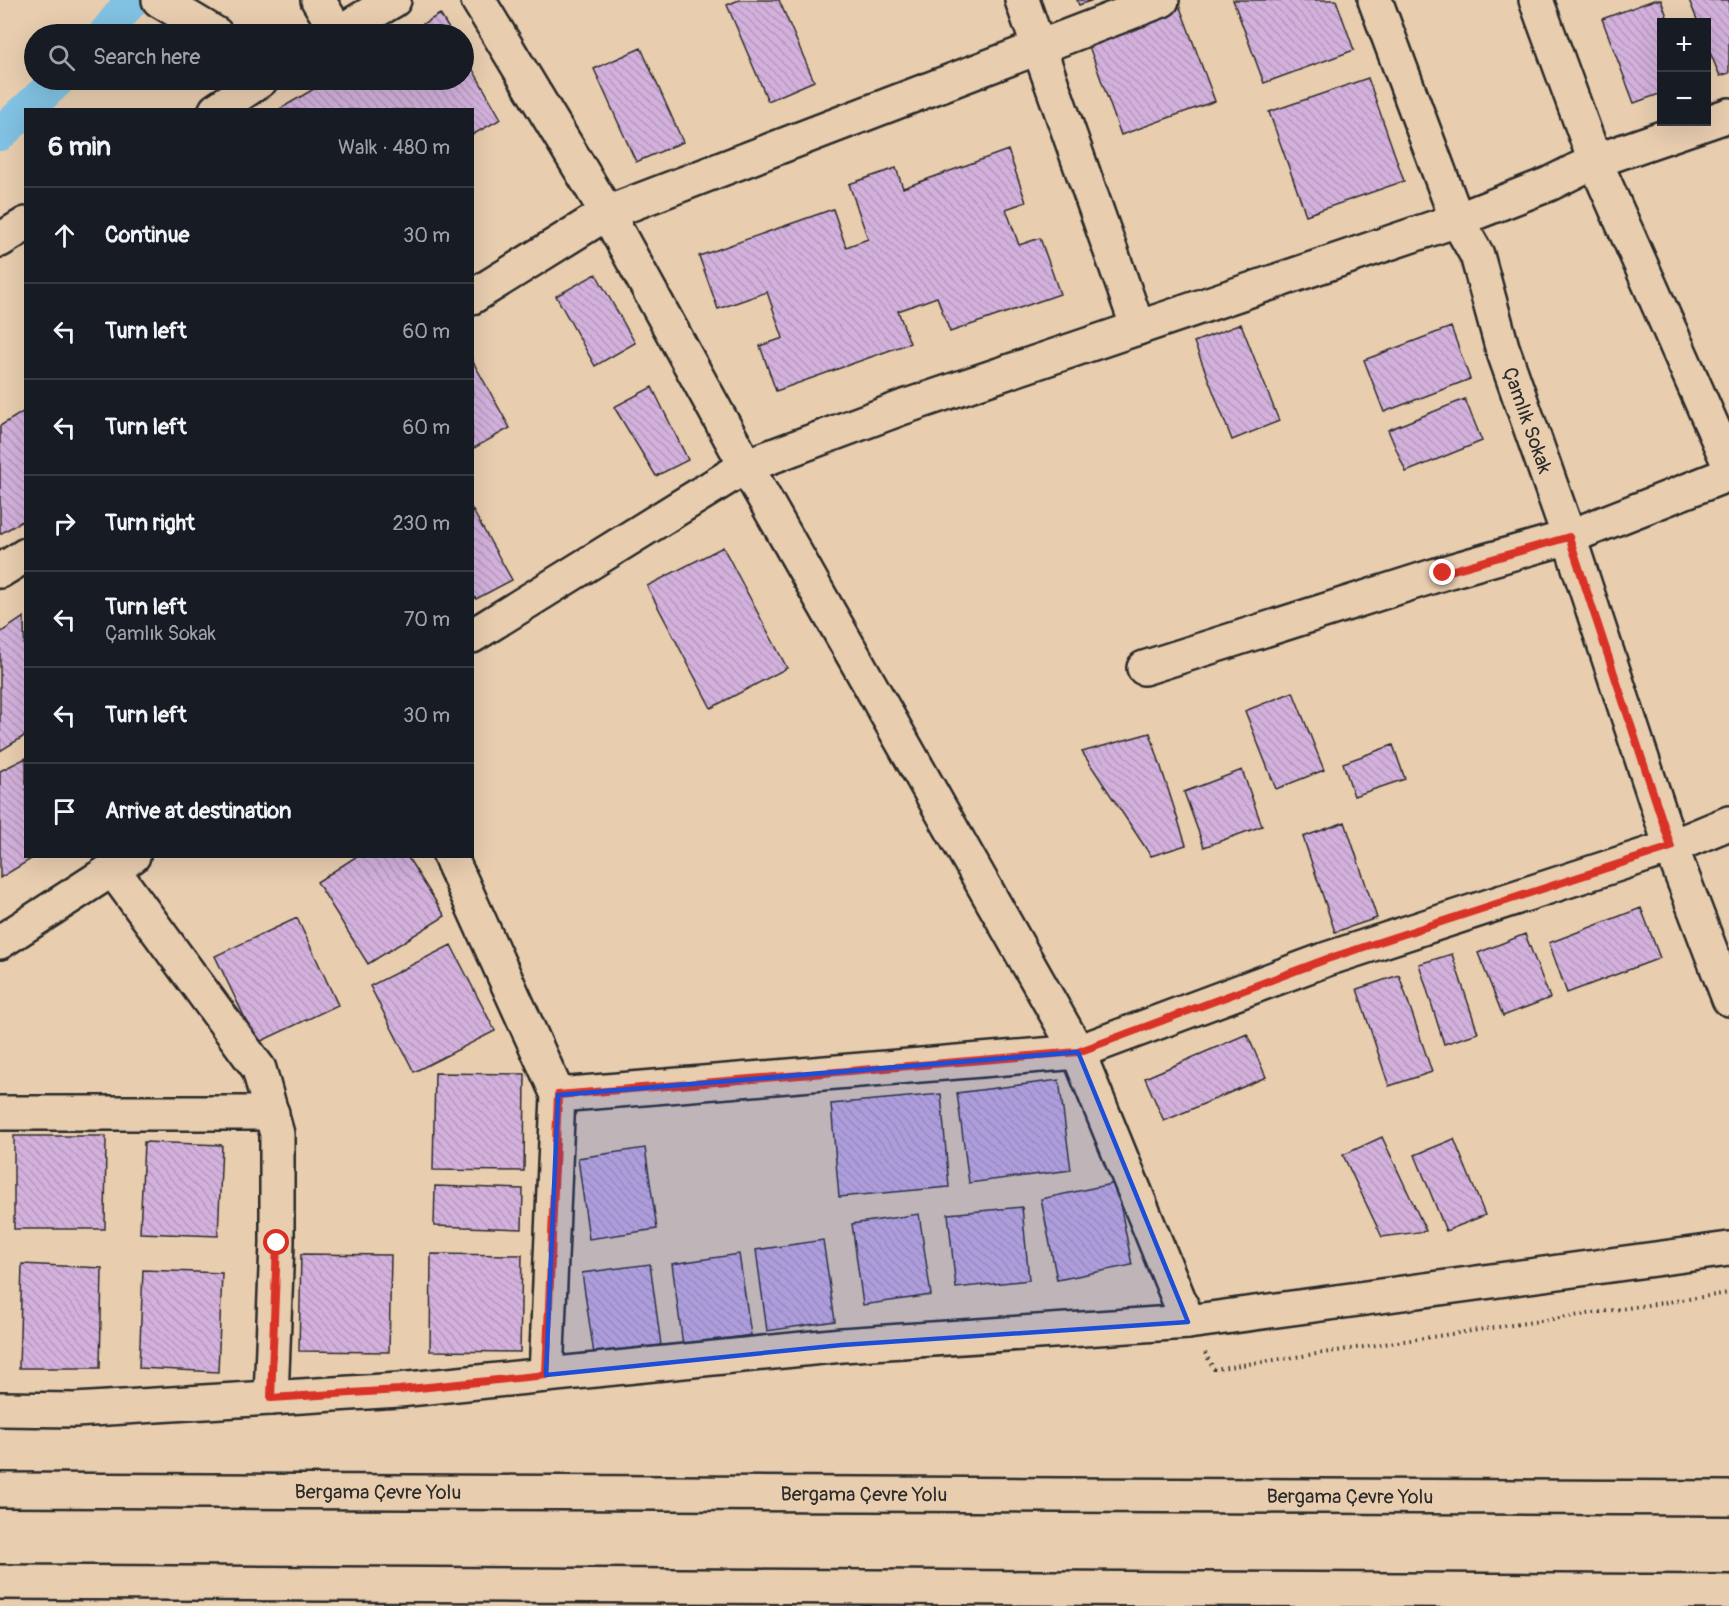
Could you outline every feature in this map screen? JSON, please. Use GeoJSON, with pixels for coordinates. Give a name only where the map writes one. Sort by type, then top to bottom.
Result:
{"type":"FeatureCollection","features":[{"type":"Feature","properties":{"kind":"main road"},"geometry":{"type":"LineString","coordinates":[[159,0],[199,24]]}},
{"type":"Feature","properties":{"kind":"main road"},"geometry":{"type":"LineString","coordinates":[[318,0],[331,24]]}},
{"type":"Feature","properties":{"kind":"main road"},"geometry":{"type":"LineString","coordinates":[[354,24],[394,0]]}},
{"type":"Feature","properties":{"kind":"main road"},"geometry":{"type":"LineString","coordinates":[[478,0],[606,213],[746,466],[1078,1052],[1188,1322]]}},
{"type":"Feature","properties":{"kind":"main road"},"geometry":{"type":"LineString","coordinates":[[1022,0],[1138,328]]}},
{"type":"Feature","properties":{"kind":"main road"},"geometry":{"type":"LineString","coordinates":[[474,296],[606,213],[1162,0]]}},
{"type":"Feature","properties":{"kind":"main road","name":"Çamlık Sokak"},"geometry":{"type":"LineString","coordinates":[[1375,0],[1457,220],[1477,255],[1502,347],[1569,537],[1671,847],[1729,999]]}},
{"type":"Feature","properties":{"kind":"main road"},"geometry":{"type":"LineString","coordinates":[[1536,0],[1595,161],[1729,465]]}},
{"type":"Feature","properties":{"kind":"main road"},"geometry":{"type":"LineString","coordinates":[[219,108],[246,90]]}},
{"type":"Feature","properties":{"kind":"main road"},"geometry":{"type":"LineString","coordinates":[[474,635],[746,466],[904,407],[1457,220],[1548,184],[1595,161],[1729,115]]}},
{"type":"Feature","properties":{"kind":"main road"},"geometry":{"type":"LineString","coordinates":[[1144,668],[1443,573],[1569,537],[1729,474]]}},
{"type":"Feature","properties":{"kind":"main road"},"geometry":{"type":"LineString","coordinates":[[0,570],[24,556]]}},
{"type":"Feature","properties":{"kind":"main road"},"geometry":{"type":"LineString","coordinates":[[558,1095],[1078,1052],[1327,959],[1671,847],[1729,823]]}},
{"type":"Feature","properties":{"kind":"main road"},"geometry":{"type":"LineString","coordinates":[[451,858],[558,1095],[546,1375]]}},
{"type":"Feature","properties":{"kind":"main road"},"geometry":{"type":"LineString","coordinates":[[0,942],[123,863],[259,1069],[277,1134],[277,1243],[271,1398]]}},
{"type":"Feature","properties":{"kind":"main road"},"geometry":{"type":"LineString","coordinates":[[0,1113],[272,1113]]}},
{"type":"Feature","properties":{"kind":"main road"},"geometry":{"type":"LineString","coordinates":[[0,1409],[75,1410],[399,1390],[842,1345],[1188,1322],[1729,1249]]}},
{"type":"Feature","properties":{"kind":"main road","name":"Bergama Çevre Yolu"},"geometry":{"type":"LineString","coordinates":[[0,1490],[1729,1498]]}},
{"type":"Feature","properties":{"kind":"main road"},"geometry":{"type":"LineString","coordinates":[[0,1582],[1729,1592]]}},
{"type":"Feature","properties":{"kind":"path"},"geometry":{"type":"LineString","coordinates":[[1214,1369],[1729,1293]]}},
{"type":"Feature","properties":{"kind":"highlighted area"},"geometry":{"type":"Polygon","coordinates":[[[1078,1052],[1188,1322],[842,1345],[546,1375],[558,1095],[1078,1052]]]}},
{"type":"Feature","properties":{"kind":"building"},"geometry":{"type":"Polygon","coordinates":[[[739,0],[779,0],[814,81],[768,101],[727,5],[739,0]]]}},
{"type":"Feature","properties":{"kind":"building"},"geometry":{"type":"Polygon","coordinates":[[[1077,0],[1093,0],[1079,5],[1077,0]]]}},
{"type":"Feature","properties":{"kind":"building"},"geometry":{"type":"Polygon","coordinates":[[[1233,0],[1336,0],[1354,50],[1264,83],[1233,0]]]}},
{"type":"Feature","properties":{"kind":"building"},"geometry":{"type":"Polygon","coordinates":[[[1654,0],[1661,0],[1668,18],[1657,18],[1657,95],[1634,103],[1602,19],[1654,0]]]}},
{"type":"Feature","properties":{"kind":"building"},"geometry":{"type":"Polygon","coordinates":[[[1689,0],[1729,0],[1729,73],[1720,76],[1711,55],[1711,18],[1696,18],[1689,0]]]}},
{"type":"Feature","properties":{"kind":"building"},"geometry":{"type":"Polygon","coordinates":[[[1178,2],[1215,101],[1121,135],[1085,35],[1178,2]]]}},
{"type":"Feature","properties":{"kind":"building"},"geometry":{"type":"Polygon","coordinates":[[[440,14],[446,24],[423,24],[440,14]]]}},
{"type":"Feature","properties":{"kind":"building"},"geometry":{"type":"Polygon","coordinates":[[[641,48],[683,142],[636,162],[594,69],[641,48]]]}},
{"type":"Feature","properties":{"kind":"building"},"geometry":{"type":"Polygon","coordinates":[[[474,72],[501,119],[474,134],[474,108],[281,108],[312,90],[474,90],[474,72]]]}},
{"type":"Feature","properties":{"kind":"building"},"geometry":{"type":"Polygon","coordinates":[[[1368,78],[1404,181],[1306,215],[1269,112],[1368,78]]]}},
{"type":"Feature","properties":{"kind":"building"},"geometry":{"type":"Polygon","coordinates":[[[1008,150],[1026,202],[1006,209],[1019,245],[1040,238],[1060,294],[950,332],[937,297],[898,311],[910,343],[776,391],[760,346],[783,338],[767,292],[718,309],[699,256],[833,209],[846,247],[868,239],[849,184],[896,168],[903,188],[1008,150]]]}},
{"type":"Feature","properties":{"kind":"building"},"geometry":{"type":"Polygon","coordinates":[[[596,274],[635,343],[595,366],[556,296],[596,274]]]}},
{"type":"Feature","properties":{"kind":"building"},"geometry":{"type":"Polygon","coordinates":[[[1241,324],[1279,421],[1232,440],[1194,342],[1241,324]]]}},
{"type":"Feature","properties":{"kind":"building"},"geometry":{"type":"Polygon","coordinates":[[[1451,327],[1470,379],[1384,412],[1364,360],[1451,327]]]}},
{"type":"Feature","properties":{"kind":"building"},"geometry":{"type":"Polygon","coordinates":[[[474,364],[510,428],[474,448],[474,364]]]}},
{"type":"Feature","properties":{"kind":"building"},"geometry":{"type":"Polygon","coordinates":[[[652,387],[688,460],[656,476],[614,407],[652,387]]]}},
{"type":"Feature","properties":{"kind":"building"},"geometry":{"type":"Polygon","coordinates":[[[1465,399],[1482,441],[1406,472],[1388,430],[1465,399]]]}},
{"type":"Feature","properties":{"kind":"building"},"geometry":{"type":"Polygon","coordinates":[[[24,411],[24,520],[0,534],[0,426],[24,411]]]}},
{"type":"Feature","properties":{"kind":"building"},"geometry":{"type":"Polygon","coordinates":[[[474,513],[512,580],[476,599],[474,596],[474,513]]]}},
{"type":"Feature","properties":{"kind":"building"},"geometry":{"type":"Polygon","coordinates":[[[723,547],[787,668],[711,708],[647,586],[723,547]]]}},
{"type":"Feature","properties":{"kind":"building"},"geometry":{"type":"Polygon","coordinates":[[[24,617],[24,736],[0,751],[0,633],[24,617]]]}},
{"type":"Feature","properties":{"kind":"building"},"geometry":{"type":"Polygon","coordinates":[[[1293,692],[1324,770],[1276,789],[1245,711],[1293,692]]]}},
{"type":"Feature","properties":{"kind":"building"},"geometry":{"type":"Polygon","coordinates":[[[1150,733],[1186,845],[1151,856],[1082,752],[1150,733]]]}},
{"type":"Feature","properties":{"kind":"building"},"geometry":{"type":"Polygon","coordinates":[[[1393,745],[1405,779],[1354,796],[1343,763],[1393,745]]]}},
{"type":"Feature","properties":{"kind":"building"},"geometry":{"type":"Polygon","coordinates":[[[24,759],[24,858],[33,858],[0,878],[0,771],[24,759]]]}},
{"type":"Feature","properties":{"kind":"building"},"geometry":{"type":"Polygon","coordinates":[[[1242,770],[1262,826],[1204,847],[1184,792],[1242,770]]]}},
{"type":"Feature","properties":{"kind":"building"},"geometry":{"type":"Polygon","coordinates":[[[1345,822],[1377,918],[1335,932],[1303,837],[1345,822]]]}},
{"type":"Feature","properties":{"kind":"building"},"geometry":{"type":"Polygon","coordinates":[[[354,858],[408,858],[445,916],[368,964],[317,882],[354,858]]]}},
{"type":"Feature","properties":{"kind":"building"},"geometry":{"type":"Polygon","coordinates":[[[1641,908],[1660,958],[1567,993],[1549,943],[1641,908]]]}},
{"type":"Feature","properties":{"kind":"building"},"geometry":{"type":"Polygon","coordinates":[[[297,918],[338,1005],[257,1043],[215,956],[297,918]]]}},
{"type":"Feature","properties":{"kind":"building"},"geometry":{"type":"Polygon","coordinates":[[[1525,934],[1550,998],[1503,1016],[1478,953],[1525,934]]]}},
{"type":"Feature","properties":{"kind":"building"},"geometry":{"type":"Polygon","coordinates":[[[451,945],[495,1031],[414,1072],[370,986],[451,945]]]}},
{"type":"Feature","properties":{"kind":"building"},"geometry":{"type":"Polygon","coordinates":[[[1452,954],[1478,1033],[1444,1044],[1419,964],[1452,954]]]}},
{"type":"Feature","properties":{"kind":"building"},"geometry":{"type":"Polygon","coordinates":[[[1399,975],[1432,1072],[1389,1086],[1357,989],[1399,975]]]}},
{"type":"Feature","properties":{"kind":"building"},"geometry":{"type":"Polygon","coordinates":[[[1247,1034],[1266,1077],[1164,1121],[1145,1078],[1247,1034]]]}},
{"type":"Feature","properties":{"kind":"building"},"geometry":{"type":"Polygon","coordinates":[[[435,1073],[525,1074],[524,1171],[433,1170],[435,1073]]]}},
{"type":"Feature","properties":{"kind":"building"},"geometry":{"type":"Polygon","coordinates":[[[1059,1080],[1071,1170],[969,1183],[957,1093],[1059,1080]]]}},
{"type":"Feature","properties":{"kind":"building"},"geometry":{"type":"Polygon","coordinates":[[[941,1094],[949,1187],[839,1197],[831,1104],[941,1094]]]}},
{"type":"Feature","properties":{"kind":"building"},"geometry":{"type":"Polygon","coordinates":[[[14,1136],[106,1136],[105,1229],[14,1229],[14,1136]]]}},
{"type":"Feature","properties":{"kind":"building"},"geometry":{"type":"Polygon","coordinates":[[[1382,1137],[1426,1231],[1382,1237],[1343,1155],[1382,1137]]]}},
{"type":"Feature","properties":{"kind":"building"},"geometry":{"type":"Polygon","coordinates":[[[1454,1139],[1485,1215],[1446,1231],[1415,1155],[1454,1139]]]}},
{"type":"Feature","properties":{"kind":"building"},"geometry":{"type":"Polygon","coordinates":[[[144,1142],[222,1145],[218,1236],[140,1233],[144,1142]]]}},
{"type":"Feature","properties":{"kind":"building"},"geometry":{"type":"Polygon","coordinates":[[[645,1148],[657,1229],[589,1239],[578,1158],[645,1148]]]}},
{"type":"Feature","properties":{"kind":"building"},"geometry":{"type":"Polygon","coordinates":[[[1116,1183],[1132,1265],[1057,1280],[1041,1199],[1116,1183]]]}},
{"type":"Feature","properties":{"kind":"building"},"geometry":{"type":"Polygon","coordinates":[[[435,1186],[523,1189],[522,1229],[434,1226],[435,1186]]]}},
{"type":"Feature","properties":{"kind":"building"},"geometry":{"type":"Polygon","coordinates":[[[1022,1207],[1029,1280],[956,1288],[948,1214],[1022,1207]]]}},
{"type":"Feature","properties":{"kind":"building"},"geometry":{"type":"Polygon","coordinates":[[[919,1214],[931,1295],[863,1305],[852,1224],[919,1214]]]}},
{"type":"Feature","properties":{"kind":"building"},"geometry":{"type":"Polygon","coordinates":[[[823,1240],[835,1321],[767,1331],[756,1250],[823,1240]]]}},
{"type":"Feature","properties":{"kind":"building"},"geometry":{"type":"Polygon","coordinates":[[[301,1254],[391,1255],[389,1352],[299,1351],[301,1254]]]}},
{"type":"Feature","properties":{"kind":"building"},"geometry":{"type":"Polygon","coordinates":[[[431,1254],[522,1255],[520,1352],[430,1351],[431,1254]]]}},
{"type":"Feature","properties":{"kind":"building"},"geometry":{"type":"Polygon","coordinates":[[[739,1254],[751,1335],[683,1345],[672,1264],[739,1254]]]}},
{"type":"Feature","properties":{"kind":"building"},"geometry":{"type":"Polygon","coordinates":[[[22,1264],[102,1268],[100,1368],[19,1368],[22,1264]]]}},
{"type":"Feature","properties":{"kind":"building"},"geometry":{"type":"Polygon","coordinates":[[[650,1264],[661,1345],[594,1354],[582,1273],[650,1264]]]}},
{"type":"Feature","properties":{"kind":"building"},"geometry":{"type":"Polygon","coordinates":[[[143,1270],[222,1273],[218,1372],[139,1368],[143,1270]]]}},
{"type":"Feature","properties":{"kind":"waterway"},"geometry":{"type":"LineString","coordinates":[[113,24],[132,0]]}},
{"type":"Feature","properties":{"kind":"waterway"},"geometry":{"type":"LineString","coordinates":[[28,108],[47,90]]}},
{"type":"Feature","properties":{"kind":"waterway"},"geometry":{"type":"LineString","coordinates":[[0,134],[24,112]]}},
{"type":"Feature","properties":{"kind":"route"},"geometry":{"type":"LineString","coordinates":[[277,1243],[271,1398],[399,1390],[546,1375],[558,1095],[1078,1052],[1327,959],[1671,847],[1569,537],[1443,573]]}}]}
